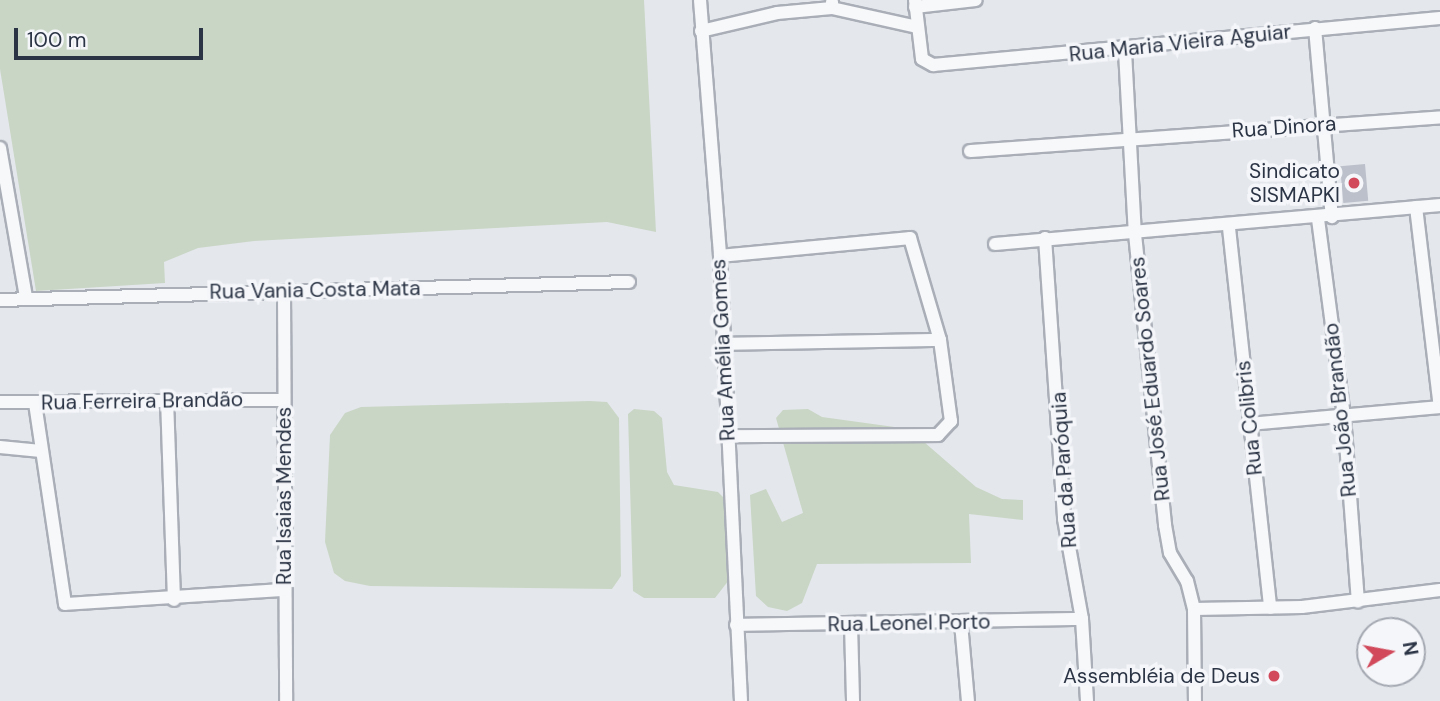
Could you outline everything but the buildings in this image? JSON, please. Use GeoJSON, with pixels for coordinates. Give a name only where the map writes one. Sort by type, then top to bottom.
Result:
{"type":"FeatureCollection","features":[{"type":"Feature","properties":{"kind":"street","name":"Rua Amélia Gomes"},"geometry":{"type":"LineString","coordinates":[[699,0],[720,256],[741,701]]}},
{"type":"Feature","properties":{"kind":"street"},"geometry":{"type":"LineString","coordinates":[[701,31],[777,13],[832,4],[918,27],[915,4],[976,0]]}},
{"type":"Feature","properties":{"kind":"street","name":"Rua Maria Vieira Aguiar"},"geometry":{"type":"LineString","coordinates":[[918,27],[922,59],[933,65],[1125,51],[1315,28],[1440,18]]}},
{"type":"Feature","properties":{"kind":"street"},"geometry":{"type":"LineString","coordinates":[[1315,28],[1321,125],[1332,217]]}},
{"type":"Feature","properties":{"kind":"street","name":"Rua José Eduardo Soares"},"geometry":{"type":"LineString","coordinates":[[1125,51],[1135,234],[1167,541],[1195,609],[1195,701]]}},
{"type":"Feature","properties":{"kind":"street","name":"Rua Dinora"},"geometry":{"type":"LineString","coordinates":[[970,151],[1128,137],[1440,117]]}},
{"type":"Feature","properties":{"kind":"street"},"geometry":{"type":"LineString","coordinates":[[0,148],[26,297]]}},
{"type":"Feature","properties":{"kind":"street"},"geometry":{"type":"LineString","coordinates":[[995,244],[1045,238],[1229,228],[1440,205]]}},
{"type":"Feature","properties":{"kind":"street"},"geometry":{"type":"LineString","coordinates":[[1249,424],[1440,407],[1416,207]]}},
{"type":"Feature","properties":{"kind":"street","name":"Rua João Brandão"},"geometry":{"type":"LineString","coordinates":[[1318,219],[1343,416],[1358,601]]}},
{"type":"Feature","properties":{"kind":"street","name":"Rua Colibris"},"geometry":{"type":"LineString","coordinates":[[1229,228],[1270,608]]}},
{"type":"Feature","properties":{"kind":"street"},"geometry":{"type":"LineString","coordinates":[[720,256],[910,238],[940,340],[951,421],[938,435],[727,436]]}},
{"type":"Feature","properties":{"kind":"street","name":"Rua da Paróquia"},"geometry":{"type":"LineString","coordinates":[[1045,238],[1064,519],[1083,619],[1087,701]]}},
{"type":"Feature","properties":{"kind":"street","name":"Rua Vania Costa Mata"},"geometry":{"type":"LineString","coordinates":[[0,300],[26,297],[629,282]]}},
{"type":"Feature","properties":{"kind":"street","name":"Rua Isaias Mendes"},"geometry":{"type":"LineString","coordinates":[[284,290],[286,701]]}},
{"type":"Feature","properties":{"kind":"street"},"geometry":{"type":"LineString","coordinates":[[723,344],[940,340]]}},
{"type":"Feature","properties":{"kind":"street"},"geometry":{"type":"LineString","coordinates":[[167,399],[174,600]]}},
{"type":"Feature","properties":{"kind":"street","name":"Rua Ferreira Brandão"},"geometry":{"type":"LineString","coordinates":[[0,402],[283,400]]}},
{"type":"Feature","properties":{"kind":"street"},"geometry":{"type":"LineString","coordinates":[[34,403],[65,604],[174,600],[284,590]]}},
{"type":"Feature","properties":{"kind":"street"},"geometry":{"type":"LineString","coordinates":[[0,447],[41,451]]}},
{"type":"Feature","properties":{"kind":"street"},"geometry":{"type":"LineString","coordinates":[[1195,609],[1270,608],[1358,601],[1440,590]]}},
{"type":"Feature","properties":{"kind":"street","name":"Rua Leonel Porto"},"geometry":{"type":"LineString","coordinates":[[736,625],[1083,619]]}},
{"type":"Feature","properties":{"kind":"street"},"geometry":{"type":"LineString","coordinates":[[961,623],[968,701]]}},
{"type":"Feature","properties":{"kind":"street"},"geometry":{"type":"LineString","coordinates":[[851,624],[853,701]]}},
{"type":"Feature","properties":{"kind":"green space"},"geometry":{"type":"Polygon","coordinates":[[[0,0],[644,0],[656,232],[607,222],[254,241],[198,248],[164,262],[165,283],[36,291],[0,69],[0,0]]]}},
{"type":"Feature","properties":{"kind":"green space"},"geometry":{"type":"Polygon","coordinates":[[[607,402],[619,418],[621,576],[612,589],[370,586],[345,581],[334,573],[325,542],[330,435],[345,413],[361,407],[607,402]]]}},
{"type":"Feature","properties":{"kind":"green space"},"geometry":{"type":"Polygon","coordinates":[[[634,409],[654,411],[662,418],[667,472],[674,485],[718,492],[725,499],[729,580],[715,598],[644,598],[633,591],[628,414],[634,409]]]}},
{"type":"Feature","properties":{"kind":"green space"},"geometry":{"type":"Polygon","coordinates":[[[808,409],[822,417],[909,429],[976,487],[1002,499],[1023,500],[1023,520],[969,514],[971,563],[817,564],[802,603],[787,611],[768,607],[756,596],[750,495],[766,489],[782,522],[803,513],[776,418],[783,410],[808,409]]]}},
{"type":"Feature","properties":{"kind":"place","name":"Sindicato SISMAPKI"},"geometry":{"type":"Point","coordinates":[1354,183]}},
{"type":"Feature","properties":{"kind":"place","name":"Assembléia de Deus"},"geometry":{"type":"Point","coordinates":[1274,676]}}]}
